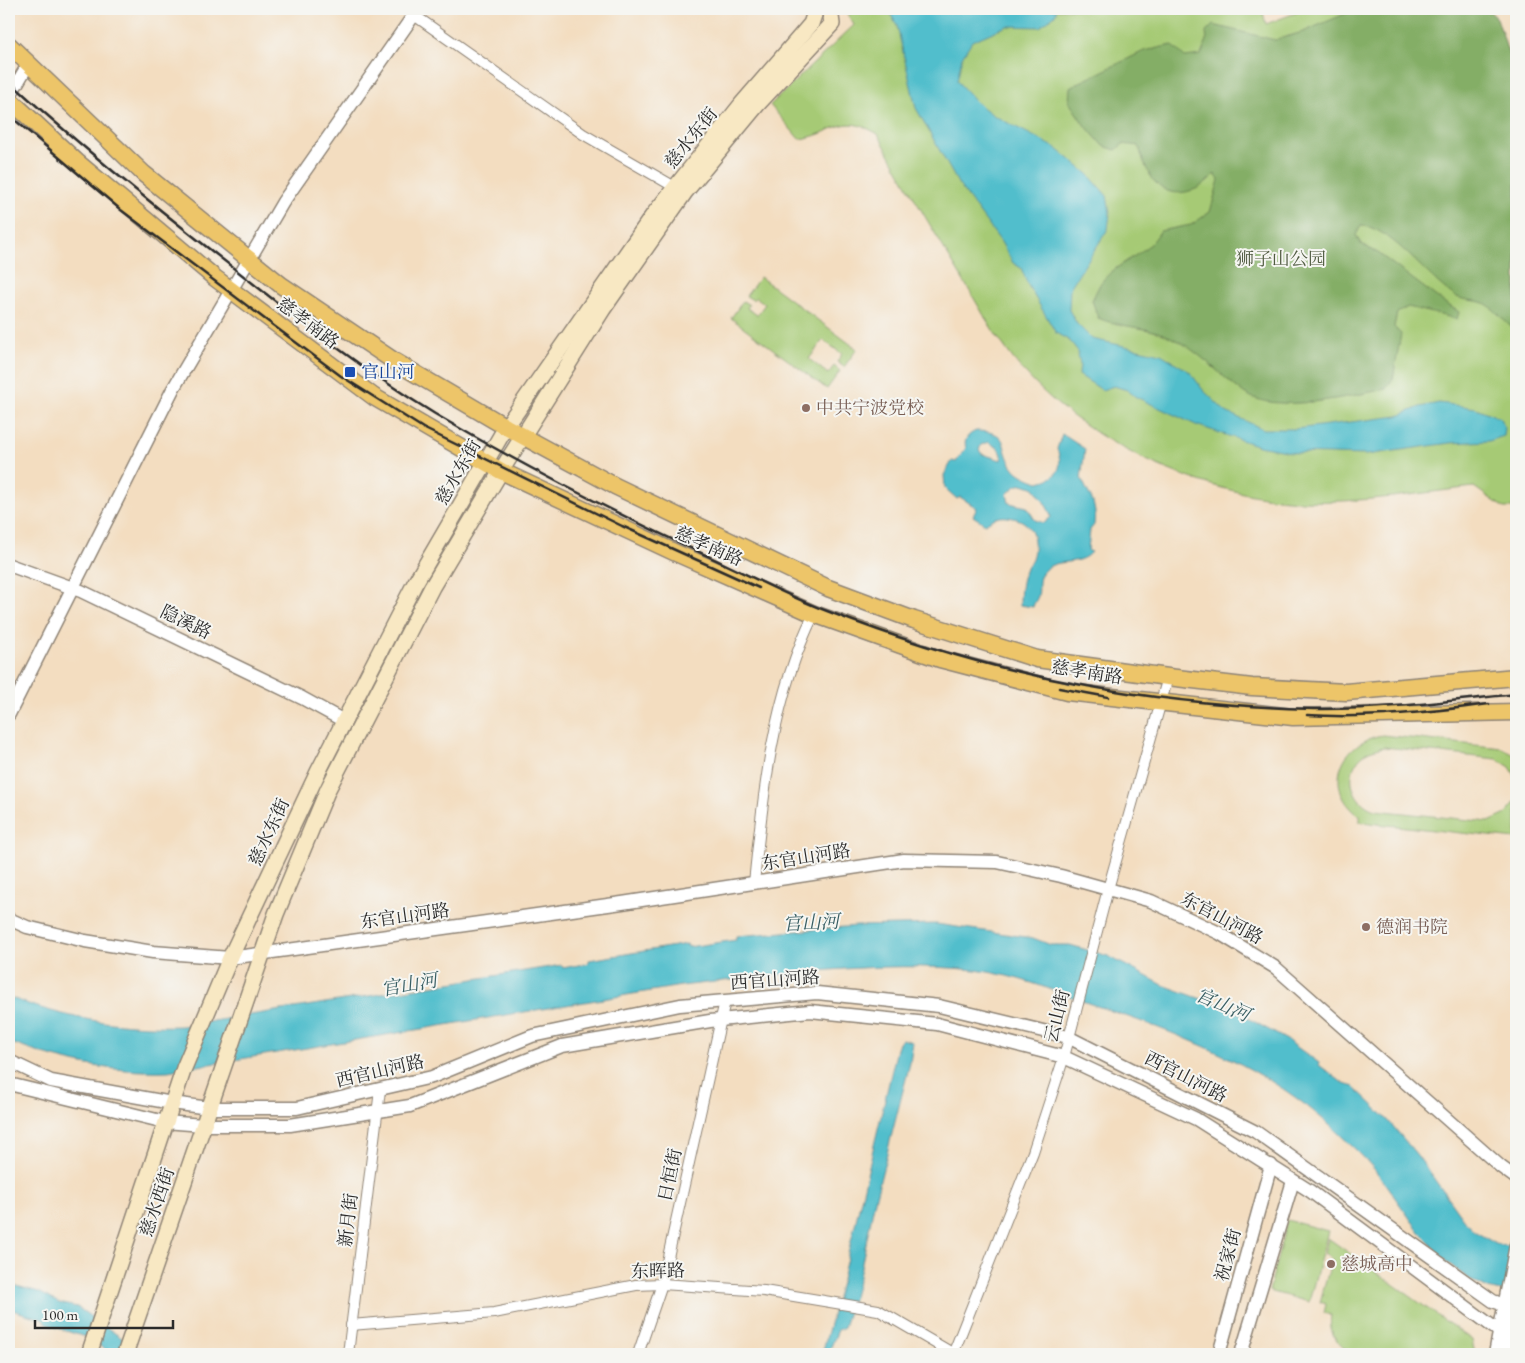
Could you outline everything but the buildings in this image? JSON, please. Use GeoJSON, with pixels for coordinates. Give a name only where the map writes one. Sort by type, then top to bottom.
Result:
{"type":"FeatureCollection","features":[{"type":"Feature","properties":{"kind":"main road","name":"慈水东街"},"geometry":{"type":"LineString","coordinates":[[224,1063],[276,914],[328,789],[432,587],[502,470],[680,190],[741,106],[811,24],[814,15],[812,9]]}},
{"type":"Feature","properties":{"kind":"main road","name":"慈水东街"},"geometry":{"type":"LineString","coordinates":[[184,1068],[230,958],[318,772],[414,585],[506,427],[654,214],[680,190],[832,24],[830,9]]}},
{"type":"Feature","properties":{"kind":"main road","name":"慈孝南路"},"geometry":{"type":"LineString","coordinates":[[9,45],[144,174],[281,285],[394,361],[506,427],[615,486],[828,588],[914,620],[1038,659],[1168,677],[1252,687],[1346,692],[1516,677]]}},
{"type":"Feature","properties":{"kind":"main road","name":"慈孝南路"},"geometry":{"type":"LineString","coordinates":[[9,98],[76,162],[231,290],[374,397],[485,462],[676,554],[814,614],[940,658],[1067,692],[1293,717],[1516,712]]}},
{"type":"Feature","properties":{"kind":"main road","name":"慈水西街"},"geometry":{"type":"LineString","coordinates":[[125,1354],[224,1063]]}},
{"type":"Feature","properties":{"kind":"main road","name":"慈水西街"},"geometry":{"type":"LineString","coordinates":[[89,1354],[184,1068]]}},
{"type":"Feature","properties":{"kind":"street"},"geometry":{"type":"LineString","coordinates":[[9,714],[71,587],[173,389],[283,202],[416,12],[583,134],[680,190]]}},
{"type":"Feature","properties":{"kind":"street"},"geometry":{"type":"LineString","coordinates":[[9,98],[29,63]]}},
{"type":"Feature","properties":{"kind":"street","name":"隐溪路"},"geometry":{"type":"LineString","coordinates":[[9,565],[71,587],[284,689],[344,721]]}},
{"type":"Feature","properties":{"kind":"street"},"geometry":{"type":"LineString","coordinates":[[754,883],[770,763],[786,685],[801,640],[814,614]]}},
{"type":"Feature","properties":{"kind":"street","name":"云山街"},"geometry":{"type":"LineString","coordinates":[[954,1354],[1033,1152],[1064,1058],[1096,931],[1168,677]]}},
{"type":"Feature","properties":{"kind":"street","name":"东官山河路"},"geometry":{"type":"LineString","coordinates":[[9,919],[27,927],[85,941],[153,952],[230,958],[913,860],[997,862],[1151,901],[1219,933],[1276,968],[1501,1167],[1516,1178]]}},
{"type":"Feature","properties":{"kind":"street","name":"西官山河路"},"geometry":{"type":"LineString","coordinates":[[9,1061],[51,1081],[172,1103],[209,1108],[298,1108],[432,1077],[532,1036],[680,1005],[817,993],[938,1006],[1068,1036],[1256,1132],[1493,1301],[1508,1307]]}},
{"type":"Feature","properties":{"kind":"street","name":"日恒街"},"geometry":{"type":"LineString","coordinates":[[638,1354],[662,1284],[725,1001]]}},
{"type":"Feature","properties":{"kind":"street","name":"西官山河路"},"geometry":{"type":"LineString","coordinates":[[9,1084],[165,1122],[203,1125],[290,1124],[410,1106],[562,1046],[721,1020],[810,1011],[937,1024],[1064,1058],[1196,1119],[1271,1165],[1504,1333]]}},
{"type":"Feature","properties":{"kind":"street","name":"新月街"},"geometry":{"type":"LineString","coordinates":[[348,1354],[380,1090]]}},
{"type":"Feature","properties":{"kind":"street","name":"祝家街"},"geometry":{"type":"LineString","coordinates":[[1219,1354],[1271,1165]]}},
{"type":"Feature","properties":{"kind":"street"},"geometry":{"type":"LineString","coordinates":[[1241,1354],[1293,1181]]}},
{"type":"Feature","properties":{"kind":"street"},"geometry":{"type":"LineString","coordinates":[[1505,1354],[1504,1333],[1512,1291],[1516,1244]]}},
{"type":"Feature","properties":{"kind":"street","name":"东晖路"},"geometry":{"type":"LineString","coordinates":[[351,1325],[494,1313],[636,1285],[662,1284],[764,1291],[878,1310],[954,1354]]}},
{"type":"Feature","properties":{"kind":"street"},"geometry":{"type":"LineString","coordinates":[[1495,1354],[1504,1333]]}},
{"type":"Feature","properties":{"kind":"green space","name":"狮子山公园"},"geometry":{"type":"Polygon","coordinates":[[[844,9],[1262,9],[1266,24],[1306,9],[1438,9],[1516,149],[1516,508],[1504,508],[1474,487],[1345,501],[1302,501],[1262,497],[1178,474],[1138,456],[1099,434],[1063,409],[1032,380],[996,335],[878,134],[865,127],[846,124],[811,137],[799,139],[770,105],[854,25],[844,9]]]}},
{"type":"Feature","properties":{"kind":"green space"},"geometry":{"type":"Polygon","coordinates":[[[1356,9],[1487,9],[1497,18],[1516,77],[1516,331],[1488,305],[1455,296],[1384,234],[1372,228],[1361,226],[1356,235],[1361,244],[1378,253],[1459,312],[1457,319],[1408,307],[1397,313],[1394,327],[1401,334],[1393,379],[1386,389],[1314,402],[1275,403],[1258,399],[1244,393],[1179,341],[1160,333],[1116,324],[1098,318],[1092,300],[1104,279],[1149,245],[1160,231],[1191,225],[1210,212],[1219,180],[1215,174],[1199,187],[1181,193],[1171,192],[1162,188],[1156,183],[1145,166],[1139,146],[1123,144],[1116,150],[1103,146],[1083,123],[1069,102],[1070,87],[1144,51],[1172,45],[1185,57],[1201,55],[1207,40],[1206,32],[1213,25],[1275,40],[1303,32],[1356,9]]]}},
{"type":"Feature","properties":{"kind":"green space"},"geometry":{"type":"Polygon","coordinates":[[[760,277],[857,349],[844,367],[837,362],[842,354],[823,340],[809,359],[828,374],[834,366],[840,371],[827,389],[731,318],[743,301],[749,305],[747,308],[757,315],[765,304],[756,297],[753,300],[746,296],[760,277]]]}},
{"type":"Feature","properties":{"kind":"green space"},"geometry":{"type":"Polygon","coordinates":[[[1383,735],[1502,748],[1516,756],[1516,777],[1510,767],[1497,759],[1384,747],[1364,754],[1356,763],[1353,771],[1353,787],[1361,801],[1367,806],[1375,810],[1489,822],[1506,814],[1516,801],[1516,839],[1360,822],[1360,816],[1348,805],[1341,793],[1339,781],[1341,768],[1346,756],[1356,747],[1368,739],[1383,735]]]}},
{"type":"Feature","properties":{"kind":"green space"},"geometry":{"type":"Polygon","coordinates":[[[1287,1220],[1328,1231],[1309,1302],[1269,1291],[1287,1220]]]}},
{"type":"Feature","properties":{"kind":"green space"},"geometry":{"type":"Polygon","coordinates":[[[1328,1238],[1472,1340],[1475,1354],[1351,1354],[1335,1338],[1331,1328],[1331,1315],[1324,1313],[1326,1304],[1320,1302],[1332,1259],[1324,1253],[1328,1238]]]}},
{"type":"Feature","properties":{"kind":"water"},"geometry":{"type":"Polygon","coordinates":[[[888,9],[1057,9],[1055,15],[1040,27],[1007,26],[972,41],[962,57],[957,81],[976,102],[993,115],[1056,148],[1088,174],[1107,196],[1110,213],[1108,229],[1070,288],[1069,310],[1077,324],[1092,339],[1161,354],[1190,372],[1203,390],[1226,412],[1263,429],[1296,429],[1398,416],[1420,407],[1439,403],[1476,408],[1500,418],[1505,428],[1504,436],[1489,441],[1450,443],[1366,455],[1296,453],[1259,446],[1196,425],[1136,397],[1127,390],[1114,386],[1102,390],[1079,375],[1080,364],[1077,350],[1070,341],[1056,333],[1029,287],[1021,268],[1013,263],[1001,242],[959,185],[916,108],[897,26],[888,9]]]}},
{"type":"Feature","properties":{"kind":"water"},"geometry":{"type":"Polygon","coordinates":[[[976,431],[996,434],[1000,437],[1014,468],[1022,475],[1038,482],[1050,478],[1058,471],[1060,461],[1057,449],[1062,434],[1085,449],[1081,478],[1093,502],[1095,512],[1094,525],[1090,530],[1088,550],[1091,552],[1080,560],[1059,563],[1047,568],[1040,576],[1038,596],[1033,607],[1020,605],[1025,570],[1033,555],[1034,542],[1031,530],[1023,522],[1008,517],[993,519],[985,524],[973,516],[977,508],[960,497],[957,499],[945,488],[944,475],[952,461],[956,462],[966,448],[966,439],[976,431]],[[988,442],[981,445],[979,450],[982,454],[1001,460],[1002,454],[998,448],[988,442]],[[1022,484],[1016,486],[1007,494],[1009,503],[1027,507],[1035,520],[1044,523],[1051,517],[1046,505],[1033,487],[1022,484]]]}},
{"type":"Feature","properties":{"kind":"water"},"geometry":{"type":"Polygon","coordinates":[[[936,924],[1033,938],[1051,945],[1070,945],[1108,956],[1163,985],[1237,1012],[1287,1040],[1344,1084],[1354,1087],[1387,1119],[1417,1155],[1463,1219],[1474,1231],[1496,1244],[1516,1248],[1516,1294],[1488,1289],[1466,1277],[1450,1264],[1436,1251],[1410,1219],[1366,1160],[1311,1109],[1282,1088],[1221,1054],[1189,1040],[1046,988],[990,972],[939,967],[865,968],[790,973],[681,986],[168,1071],[127,1070],[87,1065],[47,1055],[9,1042],[9,997],[51,1011],[115,1024],[182,1026],[562,965],[563,968],[589,963],[589,960],[687,944],[688,947],[736,940],[736,936],[857,926],[936,924]]]}},
{"type":"Feature","properties":{"kind":"water"},"geometry":{"type":"Polygon","coordinates":[[[902,1039],[913,1042],[910,1063],[875,1200],[857,1286],[844,1327],[838,1330],[828,1354],[822,1354],[842,1279],[898,1045],[902,1039]]]}},
{"type":"Feature","properties":{"kind":"water"},"geometry":{"type":"Polygon","coordinates":[[[9,1284],[39,1292],[59,1303],[77,1307],[142,1354],[113,1354],[85,1337],[51,1326],[42,1319],[9,1309],[9,1284]]]}},
{"type":"Feature","properties":{"kind":"railway"},"geometry":{"type":"LineString","coordinates":[[9,81],[92,154],[207,247],[333,345],[409,398],[503,453],[606,507],[812,605],[923,645],[988,664],[1054,680],[1172,699],[1257,707],[1339,709],[1516,694]]}},
{"type":"Feature","properties":{"kind":"railway"},"geometry":{"type":"LineString","coordinates":[[9,115],[121,210],[266,320],[341,376],[423,428],[622,526],[759,588]]}},
{"type":"Feature","properties":{"kind":"railway"},"geometry":{"type":"LineString","coordinates":[[1059,688],[1108,697]]}},
{"type":"Feature","properties":{"kind":"railway"},"geometry":{"type":"LineString","coordinates":[[1307,715],[1376,715],[1489,704]]}},
{"type":"Feature","properties":{"kind":"place","name":"官山河"},"geometry":{"type":"Point","coordinates":[350,372]}},
{"type":"Feature","properties":{"kind":"place","name":"中共宁波党校"},"geometry":{"type":"Point","coordinates":[806,408]}},
{"type":"Feature","properties":{"kind":"place","name":"德润书院"},"geometry":{"type":"Point","coordinates":[1366,927]}},
{"type":"Feature","properties":{"kind":"place","name":"慈城高中"},"geometry":{"type":"Point","coordinates":[1331,1264]}}]}
